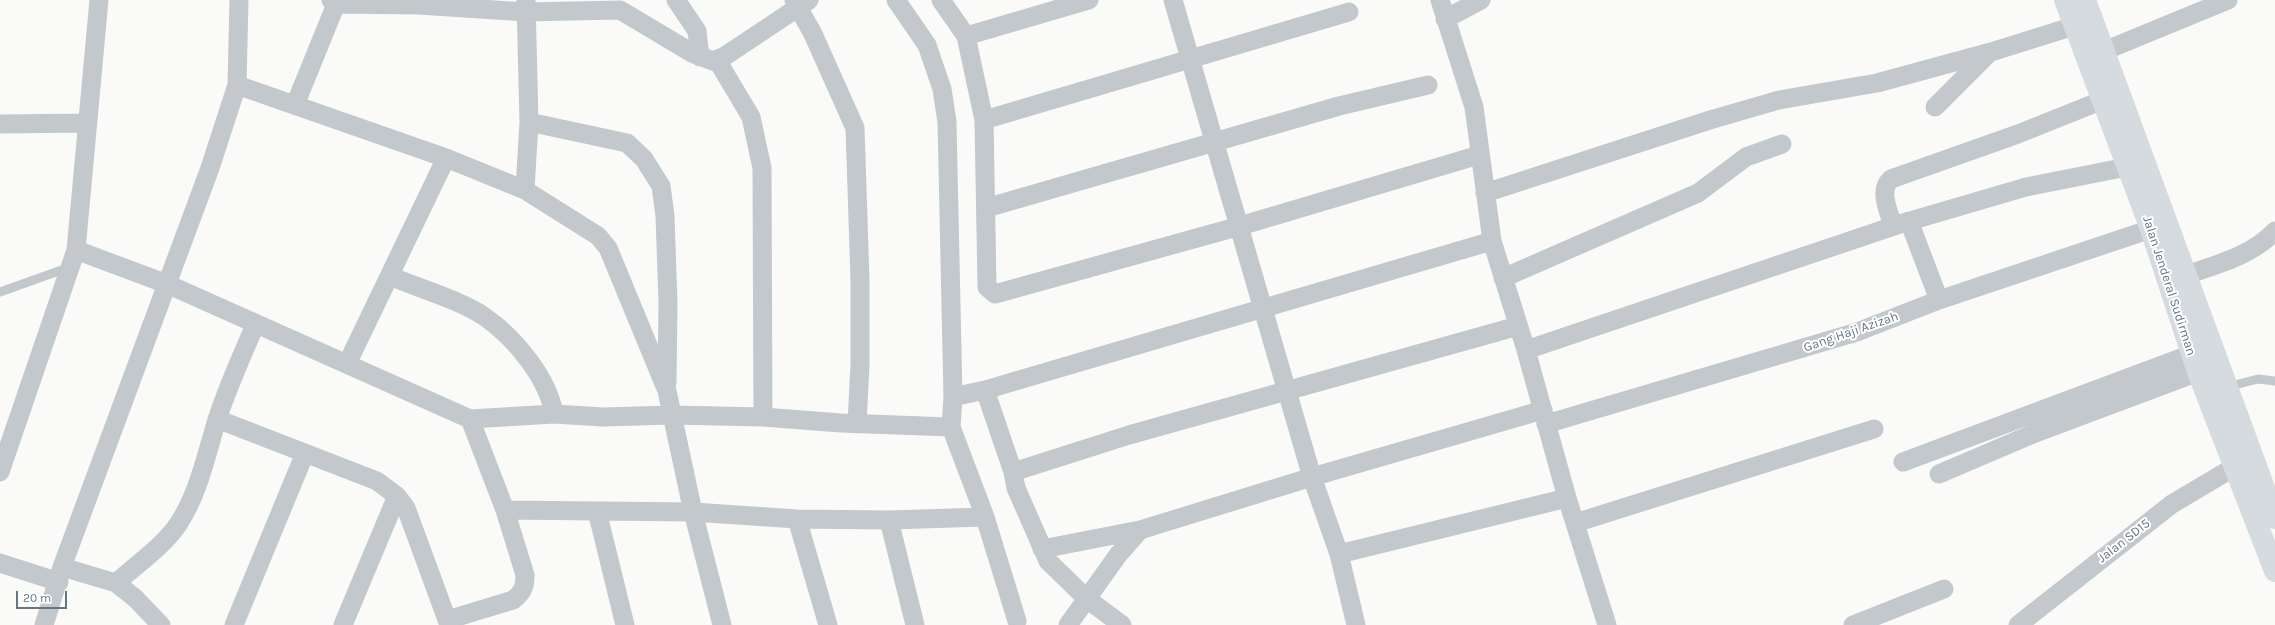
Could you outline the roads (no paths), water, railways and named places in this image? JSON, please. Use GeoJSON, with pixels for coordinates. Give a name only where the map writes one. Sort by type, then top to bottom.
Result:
{"type":"FeatureCollection","features":[{"type":"Feature","properties":{"kind":"highway","name":"Jalan Jenderal Sudirman"},"geometry":{"type":"LineString","coordinates":[[2065,0],[2074,26],[2112,106],[2186,275],[2275,518]]}},
{"type":"Feature","properties":{"kind":"highway","name":"Jalan Jenderal Sudirman"},"geometry":{"type":"LineString","coordinates":[[2085,0],[2104,51],[2112,106],[2127,167],[2151,229],[2195,363],[2236,466],[2275,571]]}},
{"type":"Feature","properties":{"kind":"street"},"geometry":{"type":"LineString","coordinates":[[0,472],[74,258],[99,0]]}},
{"type":"Feature","properties":{"kind":"street"},"geometry":{"type":"LineString","coordinates":[[44,625],[210,168],[237,85],[239,0]]}},
{"type":"Feature","properties":{"kind":"street"},"geometry":{"type":"LineString","coordinates":[[676,0],[697,31],[709,59],[751,117],[762,168],[763,417]]}},
{"type":"Feature","properties":{"kind":"street"},"geometry":{"type":"LineString","coordinates":[[896,0],[927,46],[942,90],[947,122],[957,396],[951,427],[985,517],[1017,622]]}},
{"type":"Feature","properties":{"kind":"street"},"geometry":{"type":"LineString","coordinates":[[941,0],[966,36],[984,120],[988,287],[995,294],[1240,226],[1479,155]]}},
{"type":"Feature","properties":{"kind":"street"},"geometry":{"type":"LineString","coordinates":[[966,36],[1089,0]]}},
{"type":"Feature","properties":{"kind":"street"},"geometry":{"type":"LineString","coordinates":[[1173,0],[1312,477],[1339,554],[1356,625]]}},
{"type":"Feature","properties":{"kind":"street"},"geometry":{"type":"LineString","coordinates":[[1440,0],[1472,102],[1492,241],[1526,350],[1567,498],[1607,625]]}},
{"type":"Feature","properties":{"kind":"street"},"geometry":{"type":"LineString","coordinates":[[1445,18],[1481,0]]}},
{"type":"Feature","properties":{"kind":"street"},"geometry":{"type":"LineString","coordinates":[[2104,51],[2228,0]]}},
{"type":"Feature","properties":{"kind":"street"},"geometry":{"type":"LineString","coordinates":[[295,105],[334,2],[526,6],[620,5],[709,59]]}},
{"type":"Feature","properties":{"kind":"street"},"geometry":{"type":"LineString","coordinates":[[709,59],[801,2],[841,95],[855,134],[860,280],[857,424]]}},
{"type":"Feature","properties":{"kind":"street"},"geometry":{"type":"LineString","coordinates":[[524,190],[529,122],[526,6]]}},
{"type":"Feature","properties":{"kind":"street"},"geometry":{"type":"LineString","coordinates":[[984,120],[1349,12]]}},
{"type":"Feature","properties":{"kind":"street"},"geometry":{"type":"LineString","coordinates":[[1485,193],[1710,120],[1779,100],[1877,83],[1990,52],[2074,26]]}},
{"type":"Feature","properties":{"kind":"street"},"geometry":{"type":"LineString","coordinates":[[1935,107],[1965,75],[1990,52]]}},
{"type":"Feature","properties":{"kind":"street"},"geometry":{"type":"LineString","coordinates":[[237,85],[446,158],[524,190],[598,236],[608,248],[667,391],[693,512],[722,625]]}},
{"type":"Feature","properties":{"kind":"street"},"geometry":{"type":"LineString","coordinates":[[986,208],[1338,106],[1428,85]]}},
{"type":"Feature","properties":{"kind":"street"},"geometry":{"type":"LineString","coordinates":[[1939,300],[1901,224],[1884,194],[1886,183],[1891,179],[2018,134],[2112,106]]}},
{"type":"Feature","properties":{"kind":"street"},"geometry":{"type":"LineString","coordinates":[[529,122],[627,143],[644,159],[661,186],[665,216],[668,303],[667,391]]}},
{"type":"Feature","properties":{"kind":"street"},"geometry":{"type":"LineString","coordinates":[[0,124],[88,123]]}},
{"type":"Feature","properties":{"kind":"street"},"geometry":{"type":"LineString","coordinates":[[1503,278],[1698,193],[1746,157],[1782,144]]}},
{"type":"Feature","properties":{"kind":"street"},"geometry":{"type":"LineString","coordinates":[[347,364],[446,158]]}},
{"type":"Feature","properties":{"kind":"street"},"geometry":{"type":"LineString","coordinates":[[1526,350],[1901,224],[2026,187],[2127,167]]}},
{"type":"Feature","properties":{"kind":"street","name":"Gang Haji Azizah"},"geometry":{"type":"LineString","coordinates":[[1042,549],[1140,530],[1312,477],[1545,417],[1857,332],[1939,300],[2151,229]]}},
{"type":"Feature","properties":{"kind":"street"},"geometry":{"type":"LineString","coordinates":[[2186,275],[2243,255],[2263,244],[2275,231]]}},
{"type":"Feature","properties":{"kind":"street"},"geometry":{"type":"LineString","coordinates":[[957,396],[982,391],[1492,241]]}},
{"type":"Feature","properties":{"kind":"street"},"geometry":{"type":"LineString","coordinates":[[74,258],[167,284],[470,419],[554,414],[603,417],[673,415],[763,417],[857,424],[951,427]]}},
{"type":"Feature","properties":{"kind":"street"},"geometry":{"type":"LineString","coordinates":[[390,276],[466,308],[484,317],[495,326],[533,366],[551,400],[554,414]]}},
{"type":"Feature","properties":{"kind":"street"},"geometry":{"type":"LineString","coordinates":[[116,583],[167,537],[178,524],[195,494],[217,419],[255,324]]}},
{"type":"Feature","properties":{"kind":"street"},"geometry":{"type":"LineString","coordinates":[[1013,472],[1129,435],[1288,392],[1518,326]]}},
{"type":"Feature","properties":{"kind":"street"},"geometry":{"type":"LineString","coordinates":[[1903,462],[2195,363]]}},
{"type":"Feature","properties":{"kind":"street"},"geometry":{"type":"LineString","coordinates":[[1939,474],[2195,363]]}},
{"type":"Feature","properties":{"kind":"street"},"geometry":{"type":"LineString","coordinates":[[982,391],[1013,472],[1016,488],[1048,561],[1087,599],[1122,625]]}},
{"type":"Feature","properties":{"kind":"street"},"geometry":{"type":"LineString","coordinates":[[217,419],[377,481],[397,496],[406,508],[448,623],[514,600],[522,592],[525,584],[525,574],[505,510],[470,419]]}},
{"type":"Feature","properties":{"kind":"street"},"geometry":{"type":"LineString","coordinates":[[1575,523],[1708,483],[1874,429]]}},
{"type":"Feature","properties":{"kind":"street"},"geometry":{"type":"LineString","coordinates":[[234,625],[305,453]]}},
{"type":"Feature","properties":{"kind":"street","name":"Jalan SD15"},"geometry":{"type":"LineString","coordinates":[[2018,625],[2172,504],[2236,466]]}},
{"type":"Feature","properties":{"kind":"street"},"geometry":{"type":"LineString","coordinates":[[342,625],[397,496]]}},
{"type":"Feature","properties":{"kind":"street"},"geometry":{"type":"LineString","coordinates":[[1339,554],[1567,498]]}},
{"type":"Feature","properties":{"kind":"street"},"geometry":{"type":"LineString","coordinates":[[505,510],[693,512],[797,519],[889,520],[985,517]]}},
{"type":"Feature","properties":{"kind":"street"},"geometry":{"type":"LineString","coordinates":[[597,511],[625,625]]}},
{"type":"Feature","properties":{"kind":"street"},"geometry":{"type":"LineString","coordinates":[[797,519],[828,625]]}},
{"type":"Feature","properties":{"kind":"street"},"geometry":{"type":"LineString","coordinates":[[889,520],[916,625]]}},
{"type":"Feature","properties":{"kind":"street"},"geometry":{"type":"LineString","coordinates":[[1068,625],[1118,555],[1140,530]]}},
{"type":"Feature","properties":{"kind":"street"},"geometry":{"type":"LineString","coordinates":[[0,563],[61,575],[116,583],[135,598],[161,625]]}},
{"type":"Feature","properties":{"kind":"street"},"geometry":{"type":"LineString","coordinates":[[1853,625],[1944,589]]}},
{"type":"Feature","properties":{"kind":"lane"},"geometry":{"type":"LineString","coordinates":[[0,292],[74,258]]}},
{"type":"Feature","properties":{"kind":"lane"},"geometry":{"type":"LineString","coordinates":[[2227,387],[2258,379],[2275,381]]}}]}
